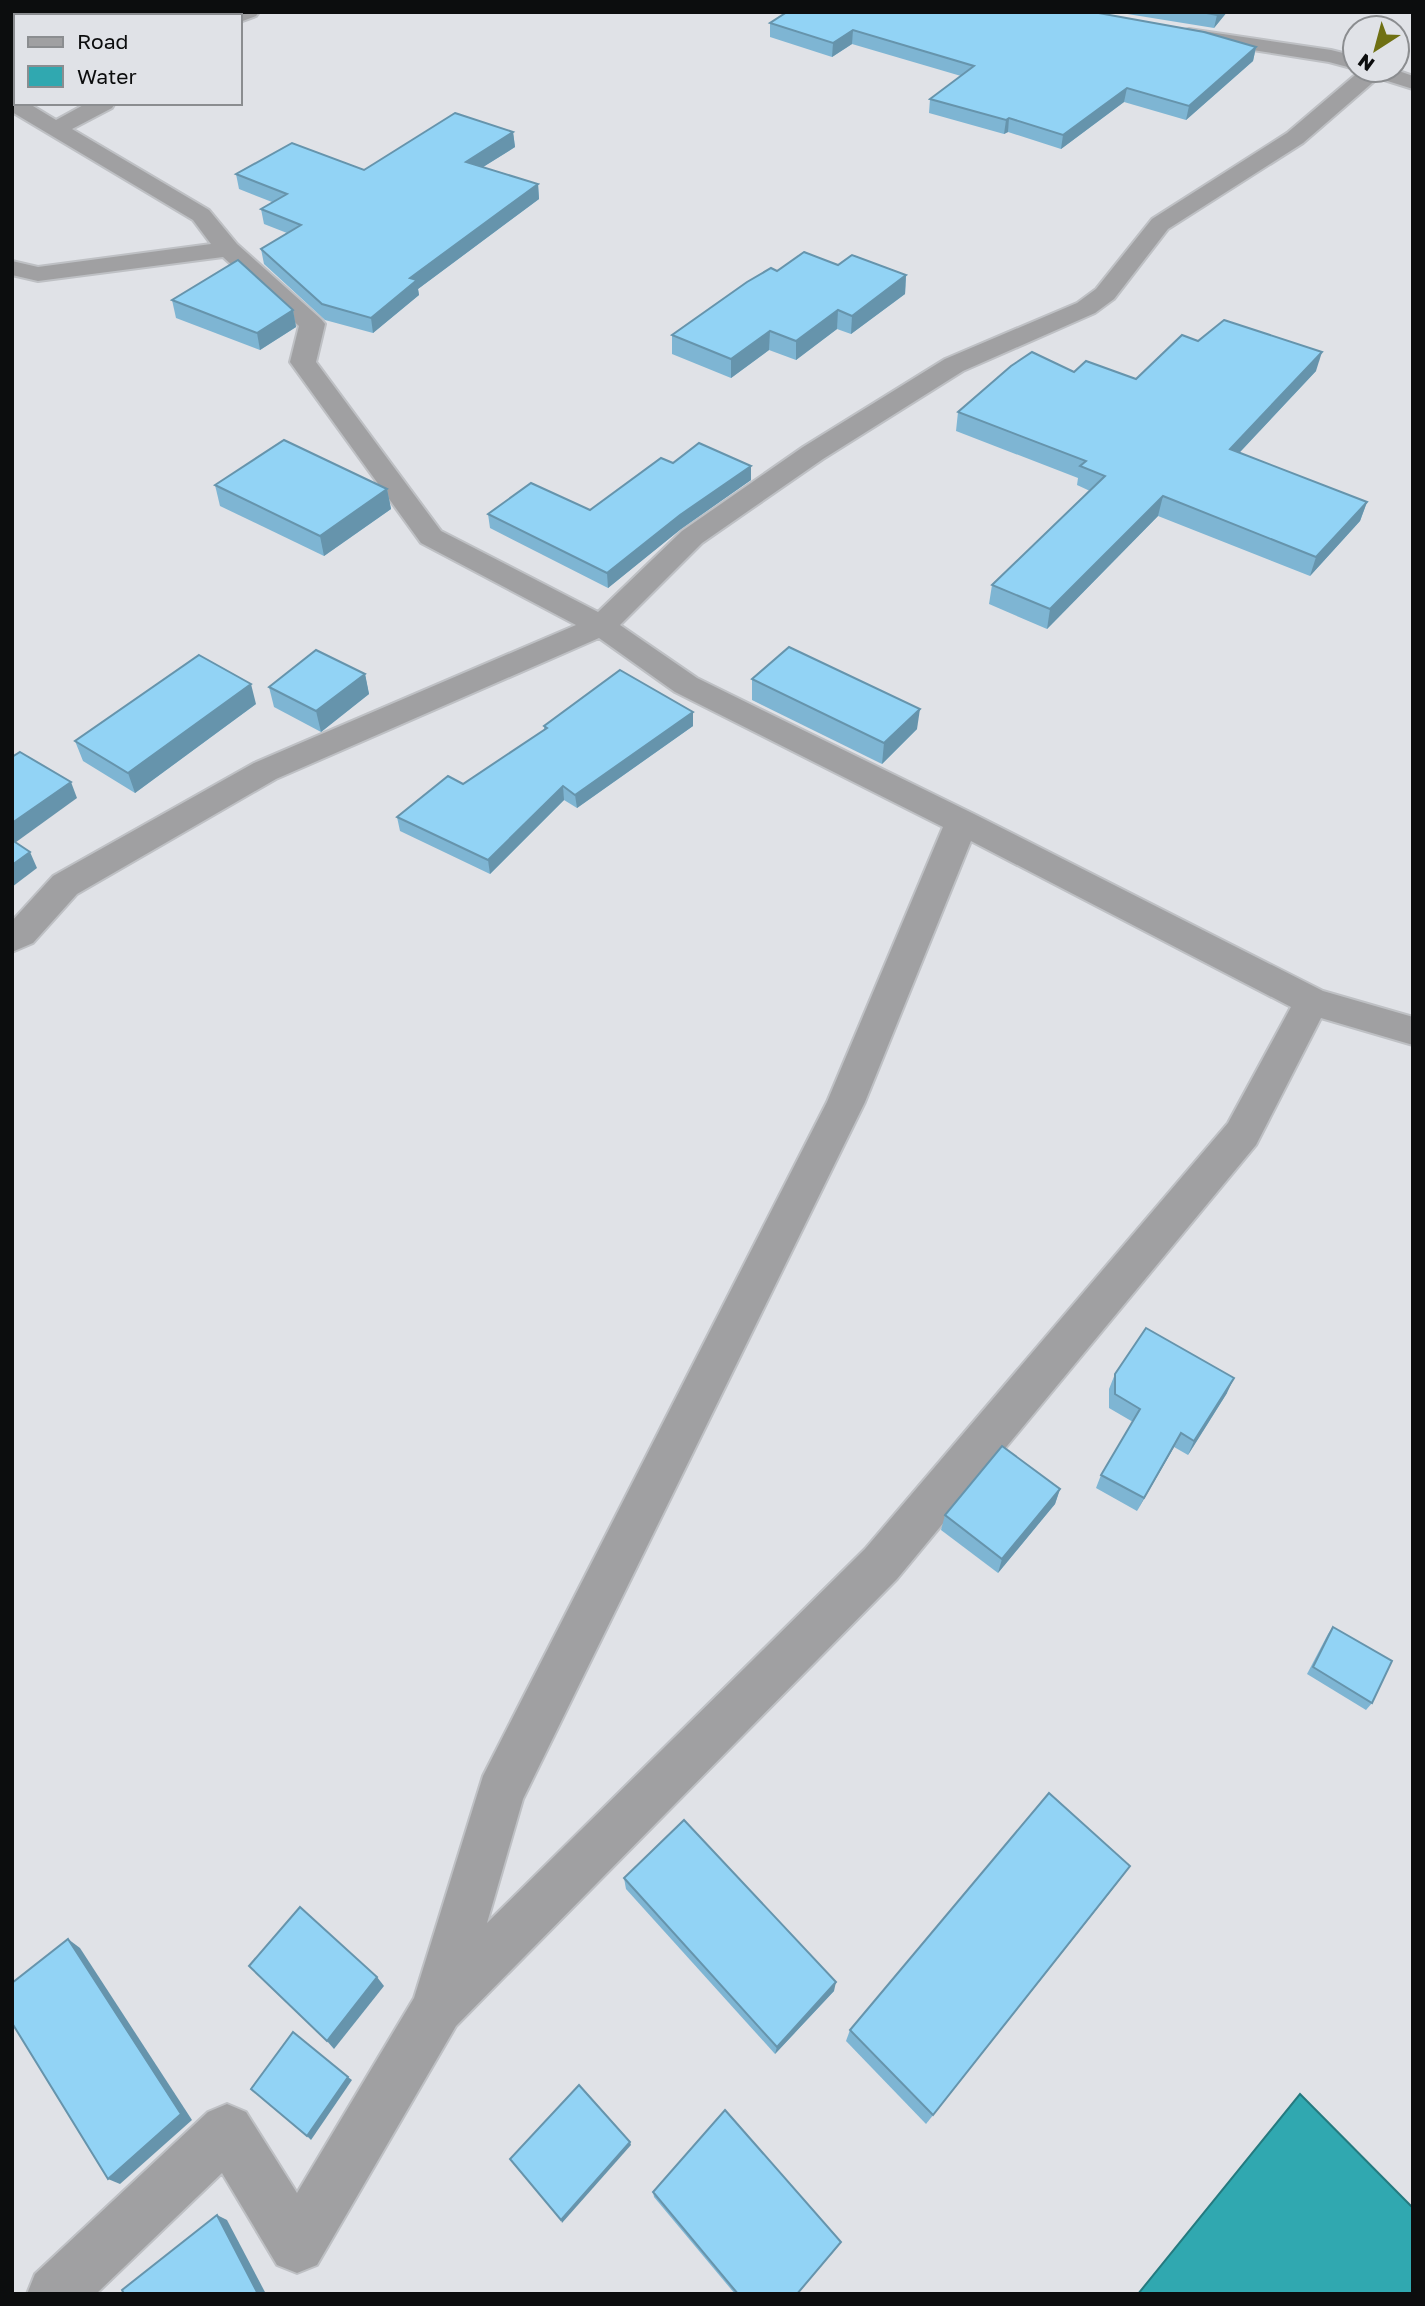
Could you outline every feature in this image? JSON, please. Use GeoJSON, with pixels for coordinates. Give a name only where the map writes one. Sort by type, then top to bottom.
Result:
{"type":"FeatureCollection","features":[{"type":"Feature","properties":{"kind":"street"},"geometry":{"type":"LineString","coordinates":[[1164,30],[1341,59]]}},
{"type":"Feature","properties":{"kind":"street"},"geometry":{"type":"LineString","coordinates":[[12,939],[21,934],[65,885],[265,771],[601,626],[692,537],[813,453],[954,365],[1086,308],[1105,294],[1160,224],[1295,138],[1359,84]]}},
{"type":"Feature","properties":{"kind":"street"},"geometry":{"type":"LineString","coordinates":[[15,105],[201,215],[228,249],[312,324],[303,362],[430,537],[601,626],[686,685],[962,822],[1312,1002],[1413,1031]]}},
{"type":"Feature","properties":{"kind":"street"},"geometry":{"type":"LineString","coordinates":[[56,129],[100,105]]}},
{"type":"Feature","properties":{"kind":"street"},"geometry":{"type":"LineString","coordinates":[[12,268],[38,274],[228,249]]}},
{"type":"Feature","properties":{"kind":"street"},"geometry":{"type":"LineString","coordinates":[[438,2009],[500,1793],[846,1102],[962,822]]}},
{"type":"Feature","properties":{"kind":"street"},"geometry":{"type":"LineString","coordinates":[[55,2294],[227,2131],[297,2245],[438,2009],[881,1564],[1242,1134],[1312,1002]]}},
{"type":"Feature","properties":{"kind":"water"},"geometry":{"type":"Polygon","coordinates":[[[1300,2094],[1413,2208],[1413,2294],[1138,2294],[1300,2094]]]}},
{"type":"Feature","properties":{"kind":"building"},"geometry":{"type":"Polygon","coordinates":[[[787,12],[1093,12],[1204,32],[1256,47],[1189,106],[1127,88],[1063,135],[1009,118],[1006,120],[930,99],[974,66],[853,30],[833,43],[770,23],[787,12]]]}},
{"type":"Feature","properties":{"kind":"building"},"geometry":{"type":"Polygon","coordinates":[[[455,113],[513,132],[466,162],[538,184],[410,278],[417,280],[371,318],[322,304],[261,249],[301,225],[261,209],[287,194],[236,174],[292,143],[364,170],[455,113]]]}},
{"type":"Feature","properties":{"kind":"building"},"geometry":{"type":"Polygon","coordinates":[[[804,252],[838,265],[852,255],[906,275],[852,316],[838,310],[796,341],[770,331],[731,359],[672,335],[747,282],[771,268],[777,271],[804,252]]]}},
{"type":"Feature","properties":{"kind":"building"},"geometry":{"type":"Polygon","coordinates":[[[238,260],[293,310],[257,333],[172,300],[238,260]]]}},
{"type":"Feature","properties":{"kind":"building"},"geometry":{"type":"Polygon","coordinates":[[[1224,320],[1322,352],[1230,449],[1367,502],[1316,557],[1163,496],[1050,609],[992,585],[1105,476],[1080,466],[1086,461],[958,412],[1011,366],[1032,352],[1074,372],[1086,361],[1136,379],[1182,335],[1198,341],[1224,320]]]}},
{"type":"Feature","properties":{"kind":"building"},"geometry":{"type":"Polygon","coordinates":[[[284,440],[387,489],[320,536],[215,485],[284,440]]]}},
{"type":"Feature","properties":{"kind":"building"},"geometry":{"type":"Polygon","coordinates":[[[699,443],[751,466],[680,515],[607,573],[488,514],[531,483],[590,510],[661,458],[673,463],[699,443]]]}},
{"type":"Feature","properties":{"kind":"building"},"geometry":{"type":"Polygon","coordinates":[[[789,647],[920,709],[884,743],[752,679],[789,647]]]}},
{"type":"Feature","properties":{"kind":"building"},"geometry":{"type":"Polygon","coordinates":[[[316,650],[365,674],[316,711],[269,687],[316,650]]]}},
{"type":"Feature","properties":{"kind":"building"},"geometry":{"type":"Polygon","coordinates":[[[199,655],[251,684],[128,773],[75,741],[199,655]]]}},
{"type":"Feature","properties":{"kind":"building"},"geometry":{"type":"Polygon","coordinates":[[[620,670],[693,712],[575,795],[563,786],[488,860],[397,817],[448,776],[463,784],[547,728],[544,726],[620,670]]]}},
{"type":"Feature","properties":{"kind":"building"},"geometry":{"type":"Polygon","coordinates":[[[20,752],[71,782],[12,823],[12,757],[20,752]]]}},
{"type":"Feature","properties":{"kind":"building"},"geometry":{"type":"Polygon","coordinates":[[[12,840],[30,852],[12,865],[12,840]]]}},
{"type":"Feature","properties":{"kind":"building"},"geometry":{"type":"Polygon","coordinates":[[[1146,1328],[1234,1378],[1194,1441],[1181,1433],[1144,1498],[1101,1475],[1140,1409],[1115,1394],[1115,1374],[1146,1328]]]}},
{"type":"Feature","properties":{"kind":"building"},"geometry":{"type":"Polygon","coordinates":[[[1002,1446],[1060,1489],[1002,1559],[945,1515],[1002,1446]]]}},
{"type":"Feature","properties":{"kind":"building"},"geometry":{"type":"Polygon","coordinates":[[[1333,1627],[1392,1661],[1372,1703],[1313,1667],[1333,1627]]]}},
{"type":"Feature","properties":{"kind":"building"},"geometry":{"type":"Polygon","coordinates":[[[1049,1793],[1130,1866],[933,2115],[850,2030],[1049,1793]]]}},
{"type":"Feature","properties":{"kind":"building"},"geometry":{"type":"Polygon","coordinates":[[[684,1820],[836,1982],[777,2047],[624,1878],[684,1820]]]}},
{"type":"Feature","properties":{"kind":"building"},"geometry":{"type":"Polygon","coordinates":[[[300,1907],[377,1977],[327,2041],[249,1966],[300,1907]]]}},
{"type":"Feature","properties":{"kind":"building"},"geometry":{"type":"Polygon","coordinates":[[[68,1939],[181,2114],[108,2179],[12,2023],[12,1983],[68,1939]]]}},
{"type":"Feature","properties":{"kind":"building"},"geometry":{"type":"Polygon","coordinates":[[[293,2032],[348,2077],[307,2136],[251,2089],[293,2032]]]}},
{"type":"Feature","properties":{"kind":"building"},"geometry":{"type":"Polygon","coordinates":[[[579,2085],[630,2142],[561,2220],[510,2159],[579,2085]]]}},
{"type":"Feature","properties":{"kind":"building"},"geometry":{"type":"Polygon","coordinates":[[[725,2110],[841,2242],[797,2294],[738,2294],[653,2192],[725,2110]]]}},
{"type":"Feature","properties":{"kind":"building"},"geometry":{"type":"Polygon","coordinates":[[[217,2215],[258,2294],[124,2294],[122,2290],[217,2215]]]}}]}
